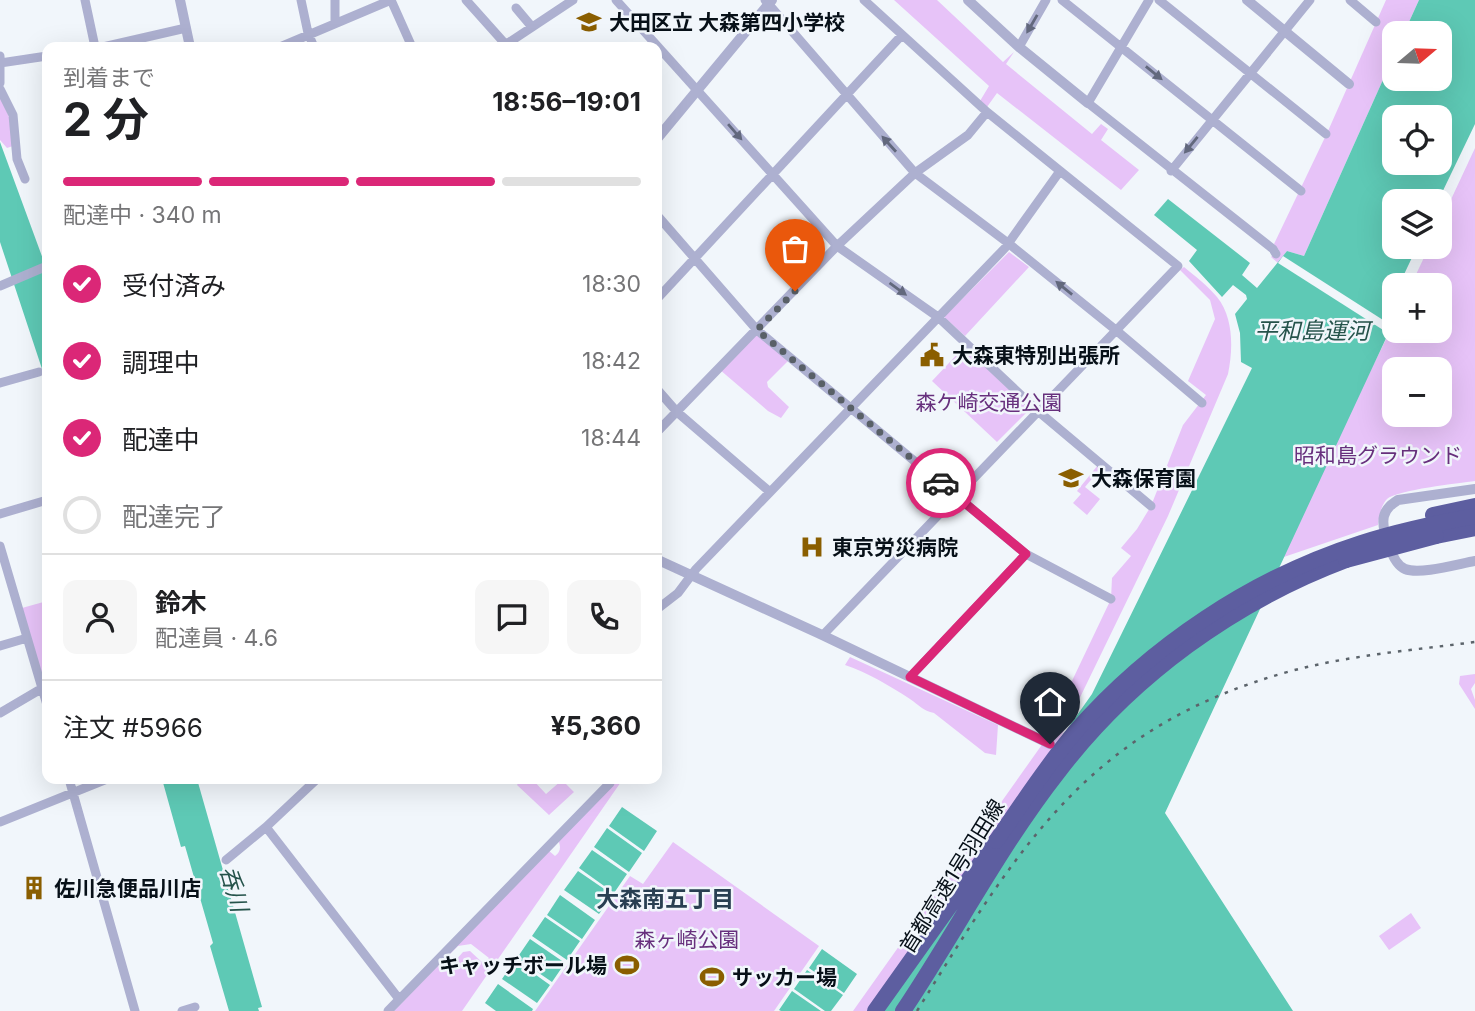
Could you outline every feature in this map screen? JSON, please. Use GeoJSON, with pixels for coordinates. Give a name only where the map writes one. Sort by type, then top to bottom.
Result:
{"type":"FeatureCollection","features":[{"type":"Feature","properties":{"kind":"highway"},"geometry":{"type":"LineString","coordinates":[[1362,542],[1433,515],[1475,506]]}},
{"type":"Feature","properties":{"kind":"highway","name":"首都高速1号羽田線"},"geometry":{"type":"LineString","coordinates":[[890,1011],[996,841],[1051,762],[1074,733],[1108,698],[1153,657],[1206,618],[1263,584],[1311,562],[1362,542],[1417,527],[1475,516]]}},
{"type":"Feature","properties":{"kind":"highway","name":"首都高速1号羽田線"},"geometry":{"type":"LineString","coordinates":[[903,1011],[1038,799],[1084,741],[1133,691],[1212,629],[1270,594],[1346,560],[1436,536],[1475,530]]}},
{"type":"Feature","properties":{"kind":"highway"},"geometry":{"type":"LineString","coordinates":[[875,1011],[996,841]]}},
{"type":"Feature","properties":{"kind":"street"},"geometry":{"type":"LineString","coordinates":[[85,0],[94,42]]}},
{"type":"Feature","properties":{"kind":"street"},"geometry":{"type":"LineString","coordinates":[[180,0],[189,42]]}},
{"type":"Feature","properties":{"kind":"street"},"geometry":{"type":"LineString","coordinates":[[301,0],[312,42]]}},
{"type":"Feature","properties":{"kind":"street"},"geometry":{"type":"LineString","coordinates":[[335,0],[335,22]]}},
{"type":"Feature","properties":{"kind":"street"},"geometry":{"type":"LineString","coordinates":[[290,42],[335,22],[363,14],[391,0],[410,42]]}},
{"type":"Feature","properties":{"kind":"street"},"geometry":{"type":"LineString","coordinates":[[466,0],[502,42]]}},
{"type":"Feature","properties":{"kind":"street"},"geometry":{"type":"LineString","coordinates":[[511,42],[573,0]]}},
{"type":"Feature","properties":{"kind":"street"},"geometry":{"type":"LineString","coordinates":[[617,0],[655,42]]}},
{"type":"Feature","properties":{"kind":"street"},"geometry":{"type":"LineString","coordinates":[[823,635],[1178,266],[988,112],[864,0]]}},
{"type":"Feature","properties":{"kind":"street"},"geometry":{"type":"LineString","coordinates":[[968,0],[1018,47],[1276,254]]}},
{"type":"Feature","properties":{"kind":"street"},"geometry":{"type":"LineString","coordinates":[[1018,47],[1046,0]]}},
{"type":"Feature","properties":{"kind":"street"},"geometry":{"type":"LineString","coordinates":[[1062,0],[1301,191]]}},
{"type":"Feature","properties":{"kind":"street"},"geometry":{"type":"LineString","coordinates":[[1088,103],[1149,0]]}},
{"type":"Feature","properties":{"kind":"street"},"geometry":{"type":"LineString","coordinates":[[1159,0],[1326,134]]}},
{"type":"Feature","properties":{"kind":"street"},"geometry":{"type":"LineString","coordinates":[[1247,0],[1349,84]]}},
{"type":"Feature","properties":{"kind":"street"},"geometry":{"type":"LineString","coordinates":[[1171,171],[1310,0]]}},
{"type":"Feature","properties":{"kind":"street"},"geometry":{"type":"LineString","coordinates":[[1350,0],[1376,22]]}},
{"type":"Feature","properties":{"kind":"street"},"geometry":{"type":"LineString","coordinates":[[662,133],[769,2],[846,96],[915,173],[1008,243],[1202,403]]}},
{"type":"Feature","properties":{"kind":"street"},"geometry":{"type":"LineString","coordinates":[[516,8],[532,27]]}},
{"type":"Feature","properties":{"kind":"street"},"geometry":{"type":"LineString","coordinates":[[125,42],[186,28]]}},
{"type":"Feature","properties":{"kind":"street"},"geometry":{"type":"LineString","coordinates":[[662,294],[902,35]]}},
{"type":"Feature","properties":{"kind":"street"},"geometry":{"type":"LineString","coordinates":[[662,50],[837,246],[938,317],[1039,412],[1151,506]]}},
{"type":"Feature","properties":{"kind":"street"},"geometry":{"type":"LineString","coordinates":[[25,179],[17,159],[13,115],[0,86],[1,61],[42,57]]}},
{"type":"Feature","properties":{"kind":"street"},"geometry":{"type":"LineString","coordinates":[[662,427],[837,246],[915,173],[968,135],[988,112]]}},
{"type":"Feature","properties":{"kind":"street"},"geometry":{"type":"LineString","coordinates":[[662,605],[678,593],[691,575],[1008,243],[1060,171]]}},
{"type":"Feature","properties":{"kind":"street"},"geometry":{"type":"LineString","coordinates":[[662,221],[757,330],[1026,554],[1111,599]]}},
{"type":"Feature","properties":{"kind":"street"},"geometry":{"type":"LineString","coordinates":[[0,286],[42,268]]}},
{"type":"Feature","properties":{"kind":"street"},"geometry":{"type":"LineString","coordinates":[[0,383],[39,372]]}},
{"type":"Feature","properties":{"kind":"street"},"geometry":{"type":"LineString","coordinates":[[662,395],[677,412],[770,492]]}},
{"type":"Feature","properties":{"kind":"street"},"geometry":{"type":"LineString","coordinates":[[1475,489],[1398,500],[1387,510],[1384,522],[1393,557],[1405,569],[1418,570],[1475,561]]}},
{"type":"Feature","properties":{"kind":"street"},"geometry":{"type":"LineString","coordinates":[[0,514],[42,501]]}},
{"type":"Feature","properties":{"kind":"street"},"geometry":{"type":"LineString","coordinates":[[0,546],[42,679]]}},
{"type":"Feature","properties":{"kind":"street"},"geometry":{"type":"LineString","coordinates":[[910,677],[1026,554]]}},
{"type":"Feature","properties":{"kind":"street"},"geometry":{"type":"LineString","coordinates":[[662,562],[823,635],[1050,744]]}},
{"type":"Feature","properties":{"kind":"street"},"geometry":{"type":"LineString","coordinates":[[0,646],[27,638]]}},
{"type":"Feature","properties":{"kind":"street"},"geometry":{"type":"LineString","coordinates":[[0,713],[42,689]]}},
{"type":"Feature","properties":{"kind":"street"},"geometry":{"type":"LineString","coordinates":[[70,784],[135,1011]]}},
{"type":"Feature","properties":{"kind":"street"},"geometry":{"type":"LineString","coordinates":[[0,822],[95,784]]}},
{"type":"Feature","properties":{"kind":"street"},"geometry":{"type":"LineString","coordinates":[[226,860],[312,784]]}},
{"type":"Feature","properties":{"kind":"street"},"geometry":{"type":"LineString","coordinates":[[388,1011],[609,784]]}},
{"type":"Feature","properties":{"kind":"street"},"geometry":{"type":"LineString","coordinates":[[266,827],[399,999]]}},
{"type":"Feature","properties":{"kind":"street"},"geometry":{"type":"LineString","coordinates":[[182,1011],[195,1007]]}},
{"type":"Feature","properties":{"kind":"green space"},"geometry":{"type":"Polygon","coordinates":[[[894,0],[937,0],[1003,62],[1014,52],[1006,64],[1092,134],[1101,124],[1108,129],[1101,140],[1139,170],[1121,190],[997,93],[987,107],[980,101],[989,86],[894,0]]]}},
{"type":"Feature","properties":{"kind":"green space"},"geometry":{"type":"Polygon","coordinates":[[[1386,0],[1419,0],[1409,21],[1382,21],[1382,82],[1304,256],[1287,251],[1278,263],[1271,257],[1279,250],[1274,244],[1386,0]]]}},
{"type":"Feature","properties":{"kind":"green space"},"geometry":{"type":"Polygon","coordinates":[[[0,95],[9,117],[13,146],[7,148],[0,140],[0,95]]]}},
{"type":"Feature","properties":{"kind":"green space","name":"昭和島グラウンド"},"geometry":{"type":"Polygon","coordinates":[[[1475,148],[1475,481],[1429,487],[1393,496],[1383,504],[1378,525],[1278,559],[1384,343],[1452,343],[1452,273],[1417,273],[1423,259],[1452,259],[1452,197],[1475,148]]]}},
{"type":"Feature","properties":{"kind":"green space"},"geometry":{"type":"Polygon","coordinates":[[[1009,252],[1029,267],[965,336],[944,317],[1009,252]]]}},
{"type":"Feature","properties":{"kind":"green space"},"geometry":{"type":"Polygon","coordinates":[[[1184,267],[1210,289],[1223,305],[1231,334],[1231,355],[1228,374],[1168,516],[1055,749],[868,1011],[853,1011],[1041,746],[1111,599],[1112,578],[1131,556],[1121,548],[1151,506],[1183,425],[1206,395],[1188,381],[1215,319],[1210,300],[1180,270],[1184,267]]]}},
{"type":"Feature","properties":{"kind":"green space"},"geometry":{"type":"Polygon","coordinates":[[[757,330],[791,358],[767,382],[768,387],[789,407],[781,418],[768,411],[719,369],[757,330]]]}},
{"type":"Feature","properties":{"kind":"green space","name":"森ケ崎交通公園"},"geometry":{"type":"Polygon","coordinates":[[[964,347],[1030,409],[997,442],[932,381],[964,347]]]}},
{"type":"Feature","properties":{"kind":"green space"},"geometry":{"type":"Polygon","coordinates":[[[1098,465],[1101,468],[1085,487],[1100,499],[1087,515],[1073,503],[1081,494],[1077,491],[1098,465]]]}},
{"type":"Feature","properties":{"kind":"green space"},"geometry":{"type":"Polygon","coordinates":[[[42,602],[42,676],[22,608],[42,602]]]}},
{"type":"Feature","properties":{"kind":"green space"},"geometry":{"type":"Polygon","coordinates":[[[850,657],[998,725],[996,755],[985,753],[934,713],[886,684],[845,665],[850,657]]]}},
{"type":"Feature","properties":{"kind":"green space"},"geometry":{"type":"Polygon","coordinates":[[[1475,674],[1475,683],[1471,689],[1475,709],[1459,684],[1460,676],[1475,674]]]}},
{"type":"Feature","properties":{"kind":"green space"},"geometry":{"type":"Polygon","coordinates":[[[537,784],[546,794],[557,784],[566,784],[574,792],[549,815],[517,785],[537,784]]]}},
{"type":"Feature","properties":{"kind":"green space"},"geometry":{"type":"Polygon","coordinates":[[[609,784],[620,784],[462,1011],[394,1011],[446,957],[450,961],[456,960],[463,952],[470,951],[484,964],[489,958],[471,944],[458,946],[448,953],[548,850],[555,856],[557,854],[560,849],[558,840],[609,784]]]}},
{"type":"Feature","properties":{"kind":"green space","name":"森ヶ崎公園"},"geometry":{"type":"Polygon","coordinates":[[[673,842],[819,946],[774,1011],[535,1011],[630,876],[643,884],[673,842]]]}},
{"type":"Feature","properties":{"kind":"green space"},"geometry":{"type":"Polygon","coordinates":[[[1411,913],[1421,928],[1389,950],[1379,936],[1411,913]]]}},
{"type":"Feature","properties":{"kind":"water","name":"平和島運河"},"geometry":{"type":"Polygon","coordinates":[[[1419,0],[1475,0],[1475,124],[1452,172],[1452,105],[1382,105],[1382,175],[1450,175],[1444,189],[1382,189],[1382,259],[1411,259],[1405,273],[1382,273],[1384,343],[1165,813],[1293,1011],[868,1011],[1092,694],[1252,368],[1241,362],[1240,333],[1235,314],[1247,299],[1246,295],[1233,285],[1222,297],[1189,261],[1197,250],[1154,215],[1168,199],[1250,263],[1242,275],[1257,288],[1287,251],[1304,256],[1382,82],[1382,91],[1452,91],[1452,21],[1409,21],[1419,0]]]}},
{"type":"Feature","properties":{"kind":"water"},"geometry":{"type":"Polygon","coordinates":[[[0,142],[42,256],[42,369],[0,242],[0,142]]]}},
{"type":"Feature","properties":{"kind":"water"},"geometry":{"type":"Polygon","coordinates":[[[163,784],[198,784],[262,1007],[258,1008],[259,1011],[229,1011],[185,846],[181,847],[163,784]]]}},
{"type":"Feature","properties":{"kind":"water"},"geometry":{"type":"Polygon","coordinates":[[[622,807],[657,831],[644,851],[609,826],[622,807]]]}},
{"type":"Feature","properties":{"kind":"water"},"geometry":{"type":"Polygon","coordinates":[[[607,828],[642,853],[629,872],[594,847],[607,828]]]}},
{"type":"Feature","properties":{"kind":"water"},"geometry":{"type":"Polygon","coordinates":[[[592,850],[627,874],[614,893],[579,868],[592,850]]]}},
{"type":"Feature","properties":{"kind":"water"},"geometry":{"type":"Polygon","coordinates":[[[578,871],[613,895],[599,914],[564,890],[578,871]]]}},
{"type":"Feature","properties":{"kind":"water"},"geometry":{"type":"Polygon","coordinates":[[[560,895],[595,920],[582,939],[547,915],[560,895]]]}},
{"type":"Feature","properties":{"kind":"water"},"geometry":{"type":"Polygon","coordinates":[[[545,917],[580,941],[567,960],[532,936],[545,917]]]}},
{"type":"Feature","properties":{"kind":"water"},"geometry":{"type":"Polygon","coordinates":[[[530,939],[565,963],[552,982],[517,958],[530,939]]]}},
{"type":"Feature","properties":{"kind":"water"},"geometry":{"type":"Polygon","coordinates":[[[822,949],[857,974],[844,993],[809,968],[822,949]]]}},
{"type":"Feature","properties":{"kind":"water"},"geometry":{"type":"Polygon","coordinates":[[[515,960],[550,985],[537,1003],[502,979],[515,960]]]}},
{"type":"Feature","properties":{"kind":"water"},"geometry":{"type":"Polygon","coordinates":[[[807,970],[843,995],[831,1011],[825,1011],[794,989],[807,970]]]}},
{"type":"Feature","properties":{"kind":"water"},"geometry":{"type":"Polygon","coordinates":[[[498,984],[533,1009],[532,1011],[496,1011],[485,1003],[498,984]]]}},
{"type":"Feature","properties":{"kind":"water"},"geometry":{"type":"Polygon","coordinates":[[[792,991],[821,1011],[779,1010],[792,991]]]}},
{"type":"Feature","properties":{"kind":"pier"},"geometry":{"type":"Polygon","coordinates":[[[1283,256],[1382,319],[1382,329],[1278,263],[1283,256]]]}},
{"type":"Feature","properties":{"kind":"railway"},"geometry":{"type":"LineString","coordinates":[[917,1011],[991,896],[1028,845],[1067,799],[1111,759],[1162,724],[1221,695],[1291,671],[1360,657],[1475,642]]}},
{"type":"Feature","properties":{"kind":"way so far"},"geometry":{"type":"LineString","coordinates":[[795,291],[757,330],[941,483]]}},
{"type":"Feature","properties":{"kind":"place","name":"大田区立 大森第四小学校"},"geometry":{"type":"Point","coordinates":[589,22]}},
{"type":"Feature","properties":{"kind":"place","name":"大森東特別出張所"},"geometry":{"type":"Point","coordinates":[932,355]}},
{"type":"Feature","properties":{"kind":"place","name":"大森保育園"},"geometry":{"type":"Point","coordinates":[1071,478]}},
{"type":"Feature","properties":{"kind":"place","name":"東京労災病院"},"geometry":{"type":"Point","coordinates":[812,547]}},
{"type":"Feature","properties":{"kind":"place","name":"佐川急便品川店"},"geometry":{"type":"Point","coordinates":[34,888]}},
{"type":"Feature","properties":{"kind":"place","name":"キャッチボール場"},"geometry":{"type":"Point","coordinates":[627,965]}},
{"type":"Feature","properties":{"kind":"place","name":"サッカー場"},"geometry":{"type":"Point","coordinates":[712,977]}},
{"type":"Feature","properties":{"kind":"district","name":"大森南五丁目"},"geometry":{"type":"Point","coordinates":[665,899]}},
{"type":"Feature","properties":{"kind":"route"},"geometry":{"type":"LineString","coordinates":[[941,483],[1026,554],[910,677],[1050,744]]}},
{"type":"Feature","properties":{"kind":"water label","name":"呑川"},"geometry":{"type":"Point","coordinates":[234,889]}}]}
